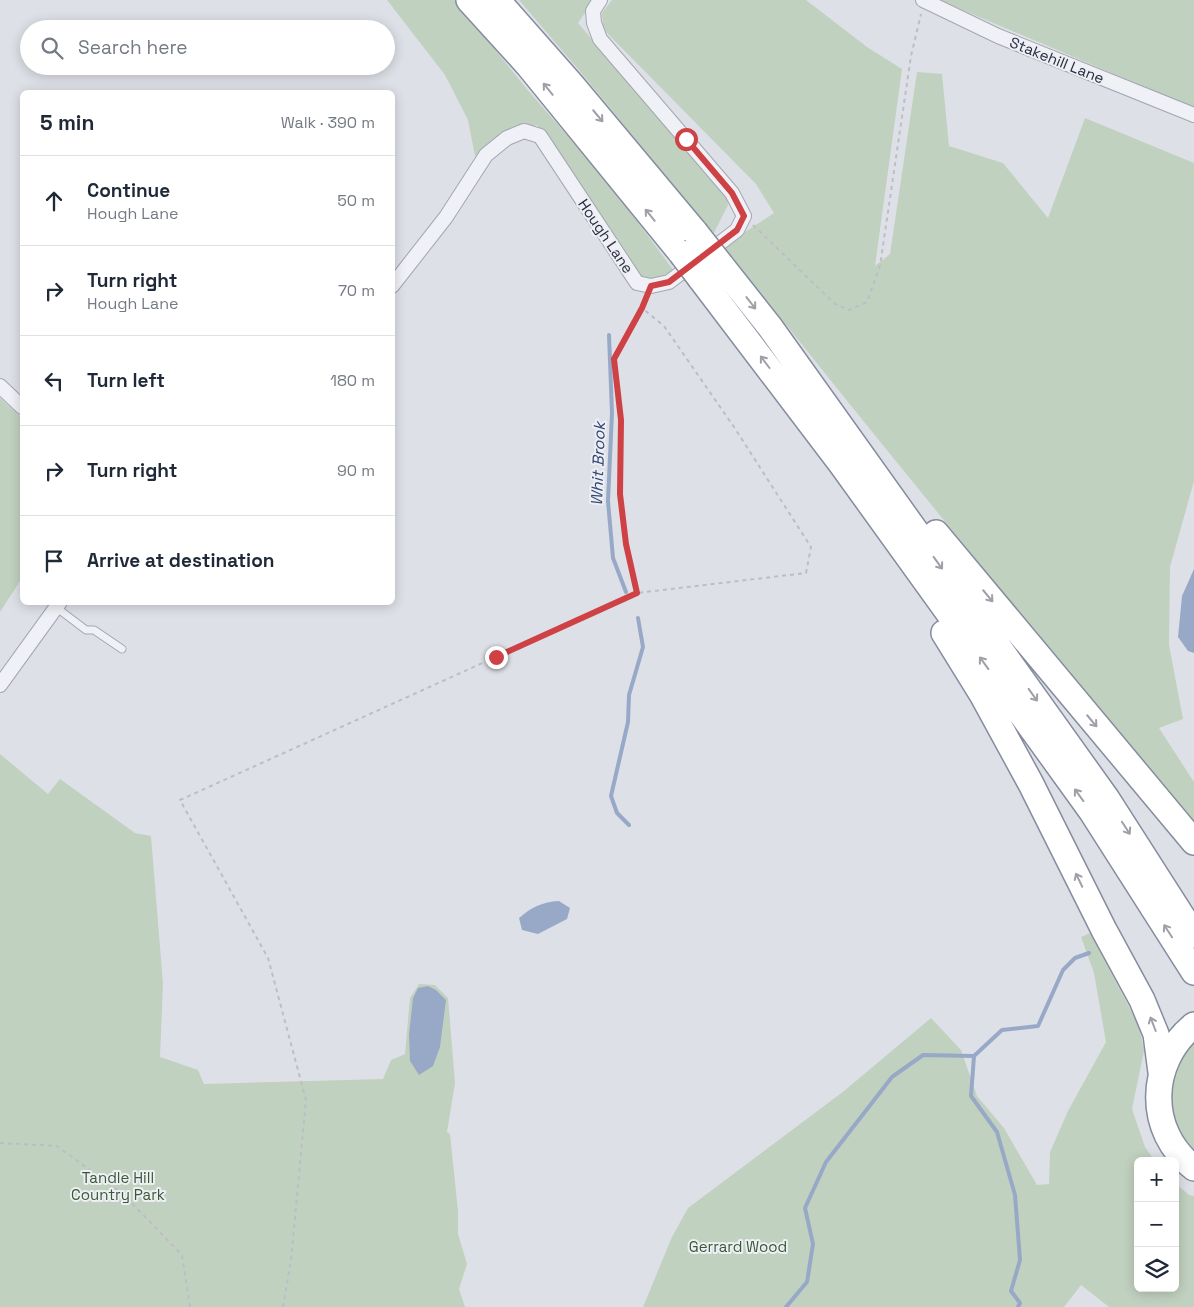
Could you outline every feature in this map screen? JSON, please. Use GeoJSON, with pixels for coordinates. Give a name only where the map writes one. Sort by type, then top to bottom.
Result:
{"type":"FeatureCollection","features":[{"type":"Feature","properties":{"kind":"highway"},"geometry":{"type":"LineString","coordinates":[[469,0],[528,65],[681,253],[781,382],[1092,812],[1194,972]]}},
{"type":"Feature","properties":{"kind":"highway"},"geometry":{"type":"LineString","coordinates":[[497,0],[572,85],[695,232],[971,576],[1194,842]]}},
{"type":"Feature","properties":{"kind":"highway"},"geometry":{"type":"LineString","coordinates":[[770,327],[1107,799],[1194,935]]}},
{"type":"Feature","properties":{"kind":"highway"},"geometry":{"type":"LineString","coordinates":[[781,382],[983,696],[1031,784],[1104,930],[1148,1012],[1156,1034],[1161,1072],[1159,1107],[1163,1124],[1170,1141],[1194,1168]]}},
{"type":"Feature","properties":{"kind":"highway"},"geometry":{"type":"LineString","coordinates":[[1161,1072],[1175,1044],[1194,1025]]}},
{"type":"Feature","properties":{"kind":"street"},"geometry":{"type":"LineString","coordinates":[[600,0],[593,11],[594,23],[600,39],[732,193],[744,216],[737,230],[669,282],[651,286]]}},
{"type":"Feature","properties":{"kind":"street","name":"Stakehill Lane"},"geometry":{"type":"LineString","coordinates":[[924,0],[998,36],[1194,115]]}},
{"type":"Feature","properties":{"kind":"street","name":"Hough Lane"},"geometry":{"type":"LineString","coordinates":[[395,282],[446,217],[486,156],[507,138],[524,131],[540,136],[637,283],[651,286]]}},
{"type":"Feature","properties":{"kind":"street"},"geometry":{"type":"LineString","coordinates":[[0,386],[20,405]]}},
{"type":"Feature","properties":{"kind":"street"},"geometry":{"type":"LineString","coordinates":[[0,685],[58,605]]}},
{"type":"Feature","properties":{"kind":"lane"},"geometry":{"type":"LineString","coordinates":[[58,605],[86,630],[94,630],[102,634],[122,649]]}},
{"type":"Feature","properties":{"kind":"path"},"geometry":{"type":"LineString","coordinates":[[744,216],[835,304],[849,310],[867,302],[880,266],[911,56],[924,0]]}},
{"type":"Feature","properties":{"kind":"path"},"geometry":{"type":"LineString","coordinates":[[637,593],[626,544],[620,494],[621,420],[614,359],[642,308],[651,286]]}},
{"type":"Feature","properties":{"kind":"path"},"geometry":{"type":"LineString","coordinates":[[283,1307],[290,1260],[306,1100],[268,958],[180,800],[637,593],[806,573],[811,547],[734,427],[664,326],[642,308]]}},
{"type":"Feature","properties":{"kind":"path"},"geometry":{"type":"LineString","coordinates":[[0,1143],[57,1146],[124,1195],[182,1255],[190,1307]]}},
{"type":"Feature","properties":{"kind":"green space"},"geometry":{"type":"Polygon","coordinates":[[[387,0],[455,0],[526,88],[611,186],[674,271],[655,281],[638,275],[558,153],[537,125],[505,134],[475,156],[468,120],[445,75],[387,0]]]}},
{"type":"Feature","properties":{"kind":"green space"},"geometry":{"type":"Polygon","coordinates":[[[519,0],[594,0],[578,23],[727,196],[728,205],[714,233],[583,75],[519,0]]]}},
{"type":"Feature","properties":{"kind":"green space"},"geometry":{"type":"Polygon","coordinates":[[[612,0],[806,0],[867,47],[902,69],[875,266],[890,254],[917,72],[942,74],[949,146],[1003,163],[1048,218],[1085,118],[1194,163],[1194,481],[1170,567],[1169,645],[1183,719],[1159,728],[1194,782],[1194,822],[957,536],[724,246],[774,213],[756,184],[603,29],[602,13],[612,0]]]}},
{"type":"Feature","properties":{"kind":"green space"},"geometry":{"type":"Polygon","coordinates":[[[939,0],[1194,0],[1194,108],[939,0]]]}},
{"type":"Feature","properties":{"kind":"green space"},"geometry":{"type":"Polygon","coordinates":[[[0,398],[20,416],[20,581],[0,612],[0,398]]]}},
{"type":"Feature","properties":{"kind":"green space","name":"Tandle Hill Country Park"},"geometry":{"type":"Polygon","coordinates":[[[0,754],[48,794],[60,779],[135,833],[151,836],[163,984],[160,1057],[198,1070],[204,1084],[383,1079],[391,1060],[405,1054],[410,998],[419,984],[435,985],[448,998],[455,1083],[447,1132],[450,1134],[458,1211],[458,1234],[467,1264],[459,1289],[465,1307],[0,1307],[0,754]]]}},
{"type":"Feature","properties":{"kind":"green space","name":"Gerrard Wood"},"geometry":{"type":"Polygon","coordinates":[[[1090,933],[1139,1026],[1144,1051],[1132,1109],[1145,1147],[1152,1157],[1134,1157],[1134,1292],[1179,1292],[1179,1186],[1189,1195],[1194,1196],[1194,1307],[1109,1307],[1081,1285],[1064,1307],[643,1307],[672,1237],[688,1208],[844,1091],[931,1018],[961,1050],[977,1096],[1004,1128],[1037,1185],[1049,1184],[1050,1152],[1068,1111],[1106,1042],[1094,973],[1081,937],[1090,933]]]}},
{"type":"Feature","properties":{"kind":"green space"},"geometry":{"type":"Polygon","coordinates":[[[1194,1037],[1194,1158],[1180,1141],[1167,1094],[1182,1050],[1194,1037]]]}},
{"type":"Feature","properties":{"kind":"water"},"geometry":{"type":"Polygon","coordinates":[[[1194,569],[1194,653],[1188,651],[1178,637],[1182,596],[1194,569]]]}},
{"type":"Feature","properties":{"kind":"water"},"geometry":{"type":"Polygon","coordinates":[[[559,901],[570,908],[567,919],[538,934],[522,930],[519,918],[524,914],[542,904],[559,901]]]}},
{"type":"Feature","properties":{"kind":"water"},"geometry":{"type":"Polygon","coordinates":[[[428,986],[436,990],[446,1000],[440,1047],[433,1066],[419,1075],[410,1061],[409,1035],[413,998],[418,988],[428,986]]]}},
{"type":"Feature","properties":{"kind":"waterway","name":"Whit Brook"},"geometry":{"type":"LineString","coordinates":[[609,335],[612,413],[608,501],[613,558],[626,592]]}},
{"type":"Feature","properties":{"kind":"waterway","name":"Whit Brook"},"geometry":{"type":"LineString","coordinates":[[629,825],[617,813],[611,796],[628,722],[629,695],[643,647],[638,618]]}},
{"type":"Feature","properties":{"kind":"waterway"},"geometry":{"type":"LineString","coordinates":[[786,1307],[807,1282],[813,1244],[805,1208],[826,1162],[892,1077],[923,1055],[974,1056],[1002,1030],[1038,1026],[1063,970],[1075,958],[1089,953]]}},
{"type":"Feature","properties":{"kind":"waterway"},"geometry":{"type":"LineString","coordinates":[[974,1056],[971,1096],[997,1132],[1015,1195],[1020,1260],[1011,1291],[1020,1303],[1018,1307]]}},
{"type":"Feature","properties":{"kind":"route"},"geometry":{"type":"LineString","coordinates":[[496,657],[637,593],[626,544],[620,494],[621,420],[614,359],[642,308],[651,286],[669,282],[737,230],[744,216],[732,193],[686,139]]}}]}
